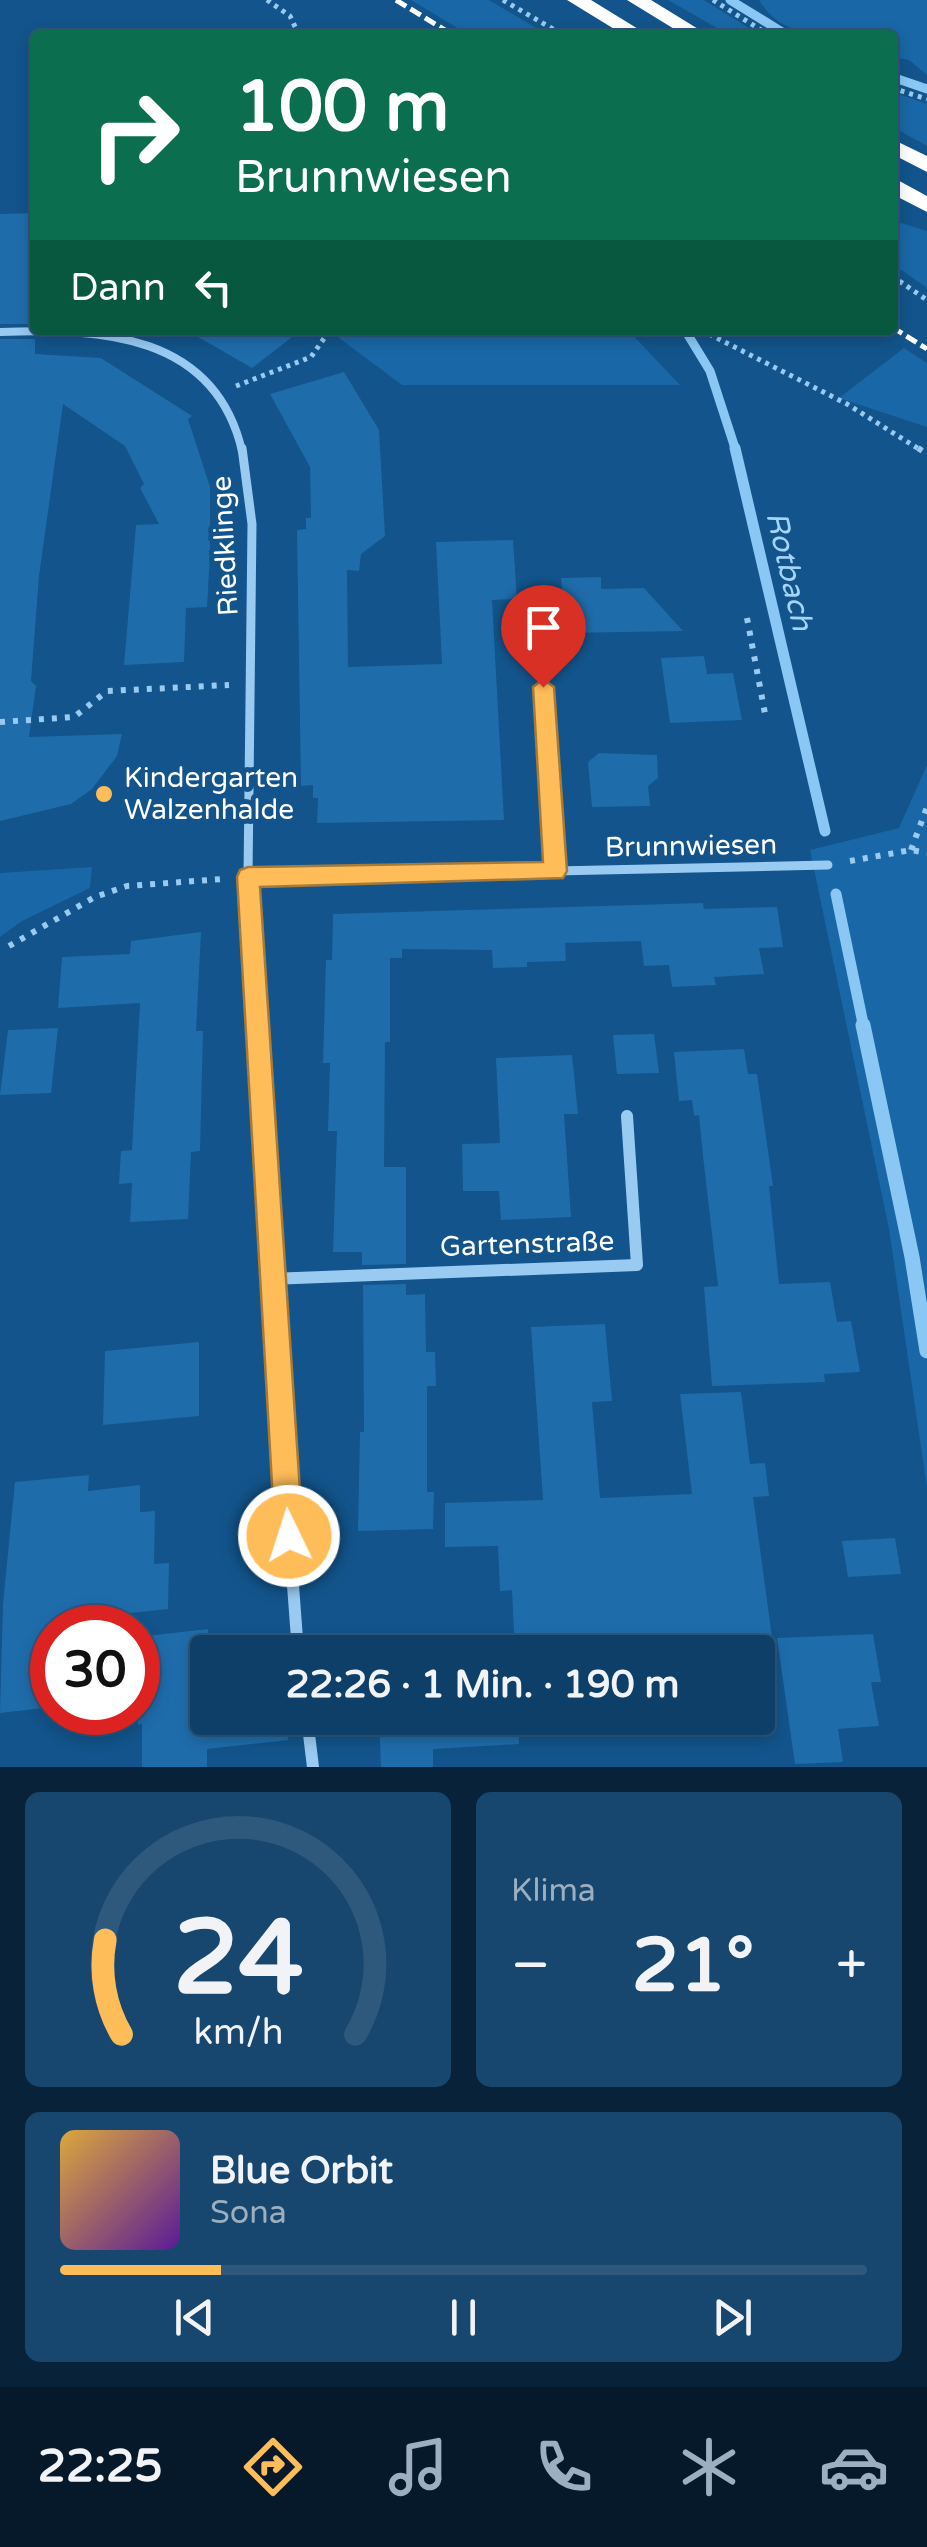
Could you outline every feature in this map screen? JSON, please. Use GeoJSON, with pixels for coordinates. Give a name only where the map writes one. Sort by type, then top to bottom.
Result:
{"type":"FeatureCollection","features":[{"type":"Feature","properties":{"kind":"highway"},"geometry":{"type":"LineString","coordinates":[[578,0],[629,30]]}},
{"type":"Feature","properties":{"kind":"highway"},"geometry":{"type":"LineString","coordinates":[[637,0],[689,30]]}},
{"type":"Feature","properties":{"kind":"highway"},"geometry":{"type":"LineString","coordinates":[[898,148],[927,165]]}},
{"type":"Feature","properties":{"kind":"highway"},"geometry":{"type":"LineString","coordinates":[[898,188],[927,205]]}},
{"type":"Feature","properties":{"kind":"street"},"geometry":{"type":"LineString","coordinates":[[0,332],[30,331]]}},
{"type":"Feature","properties":{"kind":"street"},"geometry":{"type":"LineString","coordinates":[[94,335],[122,339],[183,362],[219,391]]}},
{"type":"Feature","properties":{"kind":"street","name":"Riedklinge"},"geometry":{"type":"LineString","coordinates":[[219,391],[236,429],[248,484],[248,877]]}},
{"type":"Feature","properties":{"kind":"street"},"geometry":{"type":"LineString","coordinates":[[543,687],[555,871]]}},
{"type":"Feature","properties":{"kind":"street","name":"Brunnwiesen"},"geometry":{"type":"LineString","coordinates":[[248,877],[828,865]]}},
{"type":"Feature","properties":{"kind":"street"},"geometry":{"type":"LineString","coordinates":[[248,877],[270,1279],[297,1635]]}},
{"type":"Feature","properties":{"kind":"street","name":"Gartenstraße"},"geometry":{"type":"LineString","coordinates":[[270,1279],[637,1266],[627,1116]]}},
{"type":"Feature","properties":{"kind":"street"},"geometry":{"type":"LineString","coordinates":[[308,1735],[313,1767]]}},
{"type":"Feature","properties":{"kind":"path"},"geometry":{"type":"LineString","coordinates":[[268,0],[290,16],[297,30]]}},
{"type":"Feature","properties":{"kind":"path"},"geometry":{"type":"LineString","coordinates":[[503,0],[554,30]]}},
{"type":"Feature","properties":{"kind":"path"},"geometry":{"type":"LineString","coordinates":[[713,0],[761,30]]}},
{"type":"Feature","properties":{"kind":"path"},"geometry":{"type":"LineString","coordinates":[[898,90],[927,99]]}},
{"type":"Feature","properties":{"kind":"path"},"geometry":{"type":"LineString","coordinates":[[898,280],[927,300]]}},
{"type":"Feature","properties":{"kind":"path"},"geometry":{"type":"LineString","coordinates":[[219,391],[283,372],[311,357],[326,335]]}},
{"type":"Feature","properties":{"kind":"path"},"geometry":{"type":"LineString","coordinates":[[707,335],[716,343],[759,359],[883,423],[927,454]]}},
{"type":"Feature","properties":{"kind":"path"},"geometry":{"type":"LineString","coordinates":[[746,618],[766,719]]}},
{"type":"Feature","properties":{"kind":"path"},"geometry":{"type":"LineString","coordinates":[[0,722],[74,717],[107,691],[251,684]]}},
{"type":"Feature","properties":{"kind":"path"},"geometry":{"type":"LineString","coordinates":[[911,850],[927,807]]}},
{"type":"Feature","properties":{"kind":"path"},"geometry":{"type":"LineString","coordinates":[[828,865],[911,850],[927,854]]}},
{"type":"Feature","properties":{"kind":"path"},"geometry":{"type":"LineString","coordinates":[[9,946],[95,898],[128,886],[248,877]]}},
{"type":"Feature","properties":{"kind":"shaded area"},"geometry":{"type":"Polygon","coordinates":[[[411,0],[489,0],[540,30],[461,30],[411,0]]]}},
{"type":"Feature","properties":{"kind":"shaded area"},"geometry":{"type":"Polygon","coordinates":[[[668,0],[704,0],[752,30],[720,30],[668,0]]]}},
{"type":"Feature","properties":{"kind":"shaded area"},"geometry":{"type":"Polygon","coordinates":[[[759,0],[927,0],[927,75],[909,60],[898,58],[898,30],[798,30],[770,15],[759,0]]]}},
{"type":"Feature","properties":{"kind":"shaded area"},"geometry":{"type":"Polygon","coordinates":[[[898,94],[927,104],[927,146],[898,130],[898,94]]]}},
{"type":"Feature","properties":{"kind":"shaded area"},"geometry":{"type":"Polygon","coordinates":[[[898,225],[927,231],[927,288],[898,268],[898,225]]]}},
{"type":"Feature","properties":{"kind":"shaded area"},"geometry":{"type":"Polygon","coordinates":[[[339,335],[633,335],[680,385],[402,385],[339,335]]]}},
{"type":"Feature","properties":{"kind":"shaded area"},"geometry":{"type":"Polygon","coordinates":[[[904,348],[927,363],[927,427],[839,398],[904,348]]]}},
{"type":"Feature","properties":{"kind":"shaded area"},"geometry":{"type":"Polygon","coordinates":[[[927,765],[927,1488],[889,1229],[810,850],[899,828],[927,765]]]}},
{"type":"Feature","properties":{"kind":"shaded area"},"geometry":{"type":"Polygon","coordinates":[[[92,867],[90,888],[22,921],[0,937],[0,873],[92,867]]]}},
{"type":"Feature","properties":{"kind":"building"},"geometry":{"type":"Polygon","coordinates":[[[30,213],[30,324],[0,324],[0,214],[30,213]]]}},
{"type":"Feature","properties":{"kind":"building"},"geometry":{"type":"Polygon","coordinates":[[[195,335],[295,335],[252,368],[195,335]]]}},
{"type":"Feature","properties":{"kind":"building"},"geometry":{"type":"Polygon","coordinates":[[[0,339],[35,339],[35,354],[101,358],[192,416],[188,419],[210,487],[210,554],[207,607],[186,608],[184,662],[124,665],[136,525],[159,524],[140,488],[144,484],[125,446],[63,404],[39,576],[31,681],[36,686],[29,737],[122,734],[117,756],[92,789],[71,804],[0,821],[0,339]]]}},
{"type":"Feature","properties":{"kind":"building"},"geometry":{"type":"Polygon","coordinates":[[[344,372],[379,430],[385,536],[361,554],[359,571],[347,570],[348,667],[442,664],[436,542],[513,540],[517,599],[492,600],[504,820],[317,823],[318,798],[313,798],[313,785],[301,786],[297,530],[306,529],[306,518],[311,518],[310,467],[270,394],[344,372]]]}},
{"type":"Feature","properties":{"kind":"building"},"geometry":{"type":"Polygon","coordinates":[[[601,577],[601,589],[644,588],[683,631],[566,633],[561,578],[601,577]]]}},
{"type":"Feature","properties":{"kind":"building"},"geometry":{"type":"Polygon","coordinates":[[[704,656],[707,674],[733,673],[742,720],[670,723],[661,658],[704,656]]]}},
{"type":"Feature","properties":{"kind":"building"},"geometry":{"type":"Polygon","coordinates":[[[599,753],[657,755],[658,778],[648,786],[650,806],[592,807],[588,762],[599,753]]]}},
{"type":"Feature","properties":{"kind":"building"},"geometry":{"type":"Polygon","coordinates":[[[703,903],[704,909],[777,907],[783,947],[759,948],[764,974],[714,977],[716,985],[672,987],[669,965],[644,966],[641,941],[565,943],[566,961],[527,962],[527,967],[493,968],[492,950],[402,949],[402,958],[390,958],[384,1167],[406,1167],[406,1264],[362,1265],[362,1252],[333,1252],[337,1131],[328,1131],[330,1063],[323,1063],[326,960],[332,960],[333,914],[703,903]]]}},
{"type":"Feature","properties":{"kind":"building"},"geometry":{"type":"Polygon","coordinates":[[[201,932],[196,1031],[203,1031],[200,1151],[191,1152],[188,1219],[130,1222],[132,1183],[119,1184],[121,1151],[132,1150],[140,1003],[58,1008],[62,957],[130,954],[131,941],[201,932]]]}},
{"type":"Feature","properties":{"kind":"building"},"geometry":{"type":"Polygon","coordinates":[[[58,1028],[51,1093],[0,1095],[8,1030],[58,1028]]]}},
{"type":"Feature","properties":{"kind":"building"},"geometry":{"type":"Polygon","coordinates":[[[654,1034],[659,1073],[617,1074],[613,1035],[654,1034]]]}},
{"type":"Feature","properties":{"kind":"building"},"geometry":{"type":"Polygon","coordinates":[[[744,1049],[748,1074],[757,1074],[773,1186],[769,1186],[779,1284],[830,1282],[837,1322],[851,1321],[860,1372],[824,1374],[825,1382],[712,1386],[704,1287],[718,1286],[699,1115],[694,1116],[692,1100],[679,1101],[674,1052],[744,1049]]]}},
{"type":"Feature","properties":{"kind":"building"},"geometry":{"type":"Polygon","coordinates":[[[572,1055],[578,1114],[564,1114],[571,1217],[501,1220],[499,1191],[463,1191],[462,1144],[500,1143],[496,1058],[572,1055]]]}},
{"type":"Feature","properties":{"kind":"building"},"geometry":{"type":"Polygon","coordinates":[[[406,1284],[406,1295],[425,1294],[426,1352],[435,1352],[436,1386],[427,1386],[427,1492],[434,1492],[433,1529],[358,1531],[360,1432],[364,1432],[363,1285],[406,1284]]]}},
{"type":"Feature","properties":{"kind":"building"},"geometry":{"type":"Polygon","coordinates":[[[605,1324],[612,1401],[592,1402],[600,1498],[692,1494],[680,1394],[741,1392],[750,1464],[765,1463],[769,1496],[753,1497],[772,1635],[514,1635],[512,1590],[500,1591],[498,1546],[445,1547],[445,1503],[543,1500],[531,1327],[605,1324]]]}},
{"type":"Feature","properties":{"kind":"building"},"geometry":{"type":"Polygon","coordinates":[[[199,1342],[199,1416],[103,1425],[105,1351],[199,1342]]]}},
{"type":"Feature","properties":{"kind":"building"},"geometry":{"type":"Polygon","coordinates":[[[89,1475],[88,1491],[140,1485],[140,1512],[155,1511],[154,1564],[169,1563],[168,1609],[160,1610],[160,1605],[30,1605],[30,1710],[0,1713],[3,1604],[15,1482],[89,1475]]]}},
{"type":"Feature","properties":{"kind":"building"},"geometry":{"type":"Polygon","coordinates":[[[895,1538],[901,1574],[848,1577],[842,1541],[895,1538]]]}},
{"type":"Feature","properties":{"kind":"building"},"geometry":{"type":"Polygon","coordinates":[[[208,1629],[208,1635],[190,1635],[190,1735],[288,1735],[288,1740],[207,1749],[207,1767],[142,1767],[142,1735],[160,1735],[160,1634],[208,1629]]]}},
{"type":"Feature","properties":{"kind":"building"},"geometry":{"type":"Polygon","coordinates":[[[873,1634],[881,1682],[871,1682],[879,1726],[838,1729],[843,1762],[795,1764],[777,1638],[873,1634]]]}},
{"type":"Feature","properties":{"kind":"building"},"geometry":{"type":"Polygon","coordinates":[[[380,1735],[519,1735],[519,1744],[433,1749],[433,1767],[381,1767],[380,1735]]]}},
{"type":"Feature","properties":{"kind":"waterway"},"geometry":{"type":"LineString","coordinates":[[730,0],[779,30]]}},
{"type":"Feature","properties":{"kind":"waterway"},"geometry":{"type":"LineString","coordinates":[[898,79],[927,89]]}},
{"type":"Feature","properties":{"kind":"waterway","name":"Rotbach"},"geometry":{"type":"LineString","coordinates":[[688,335],[710,371],[736,451]]}},
{"type":"Feature","properties":{"kind":"waterway","name":"Rotbach"},"geometry":{"type":"LineString","coordinates":[[735,448],[825,831]]}},
{"type":"Feature","properties":{"kind":"waterway","name":"Rotbach"},"geometry":{"type":"LineString","coordinates":[[836,894],[864,1028]]}},
{"type":"Feature","properties":{"kind":"waterway","name":"Rotbach"},"geometry":{"type":"LineString","coordinates":[[863,1025],[912,1257],[927,1351]]}},
{"type":"Feature","properties":{"kind":"railway"},"geometry":{"type":"LineString","coordinates":[[396,0],[445,30]]}},
{"type":"Feature","properties":{"kind":"railway"},"geometry":{"type":"LineString","coordinates":[[898,331],[927,349]]}},
{"type":"Feature","properties":{"kind":"place","name":"Kindergarten Walzenhalde"},"geometry":{"type":"Point","coordinates":[104,794]}},
{"type":"Feature","properties":{"kind":"route"},"geometry":{"type":"LineString","coordinates":[[289,1536],[270,1279],[248,877],[555,871],[543,687]]}}]}
